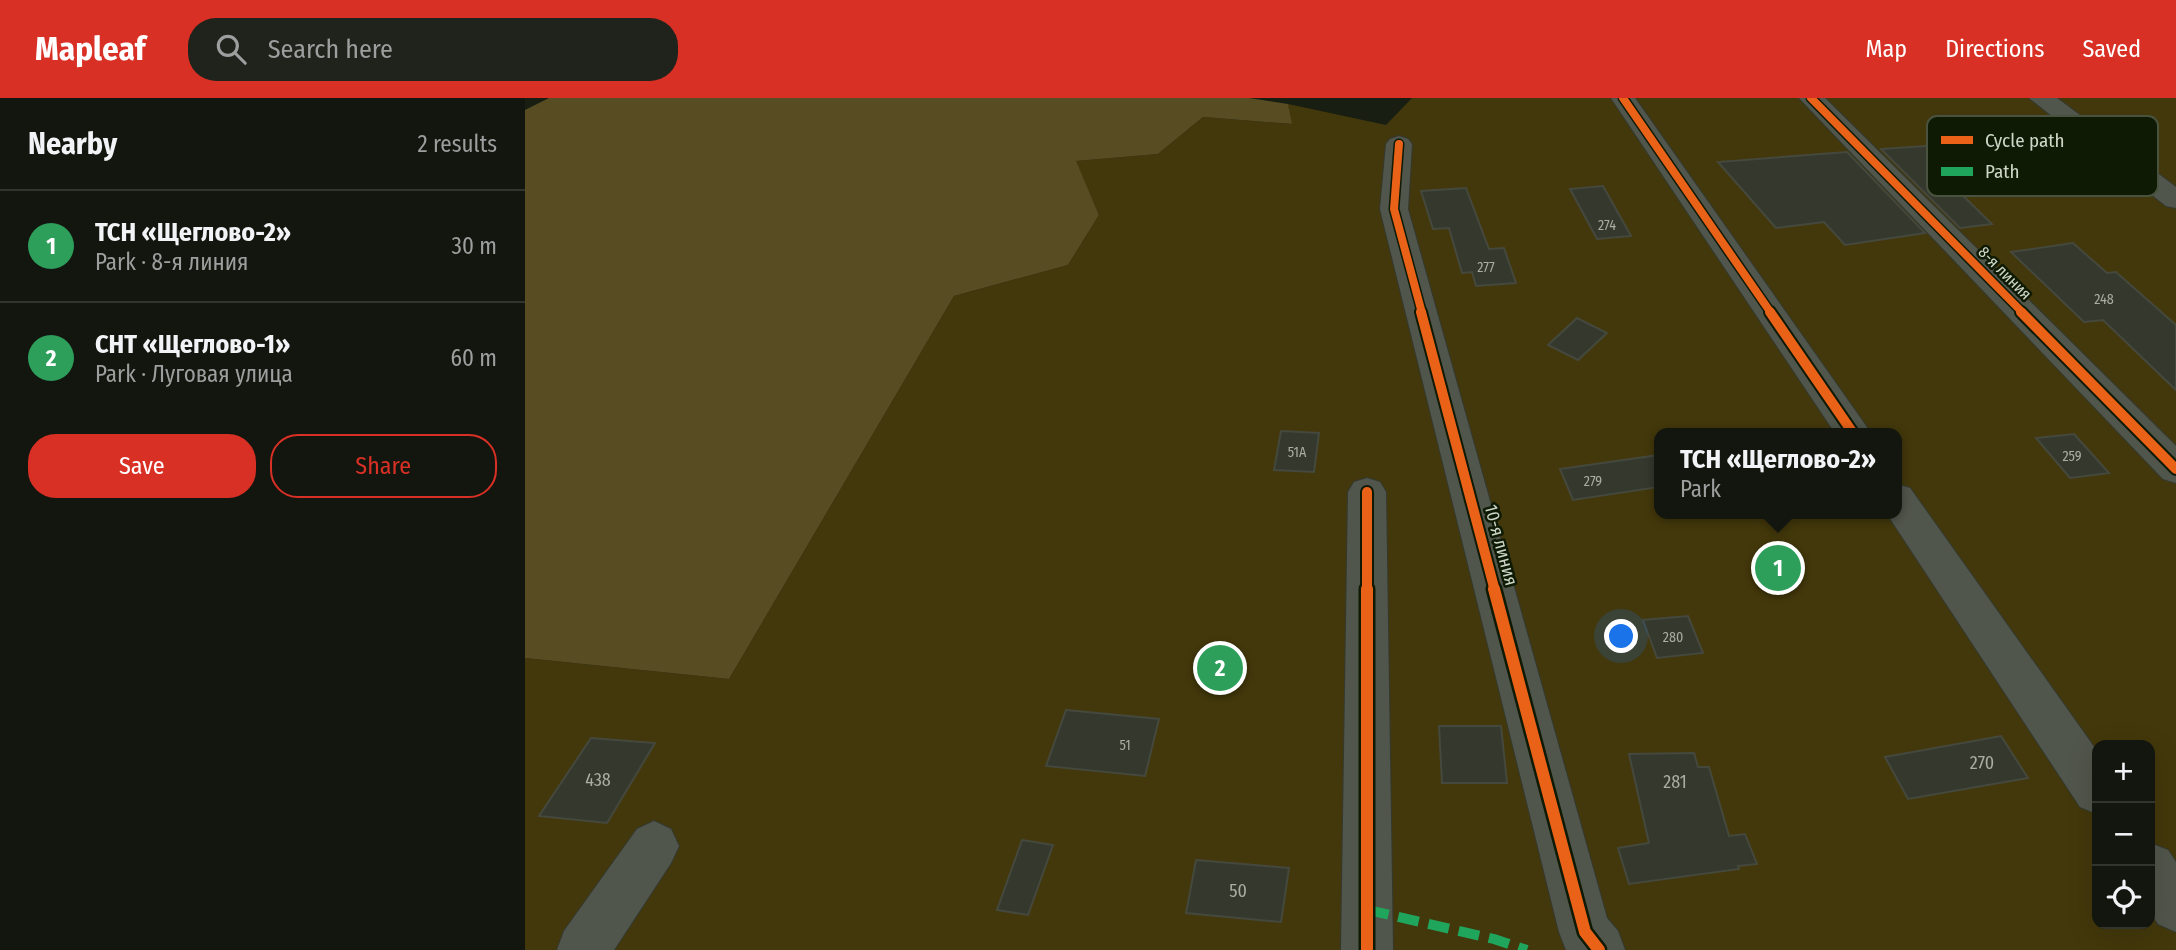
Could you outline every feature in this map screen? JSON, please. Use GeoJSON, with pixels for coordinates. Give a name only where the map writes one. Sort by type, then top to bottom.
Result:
{"type":"FeatureCollection","features":[{"type":"Feature","properties":{"kind":"street"},"geometry":{"type":"LineString","coordinates":[[1623,98],[1850,428]]}},
{"type":"Feature","properties":{"kind":"street","name":"8-я линия"},"geometry":{"type":"LineString","coordinates":[[1811,98],[2176,470]]}},
{"type":"Feature","properties":{"kind":"street"},"geometry":{"type":"LineString","coordinates":[[2041,98],[2065,116]]}},
{"type":"Feature","properties":{"kind":"street","name":"10-я линия"},"geometry":{"type":"LineString","coordinates":[[1399,144],[1394,209],[1585,932],[1599,950]]}},
{"type":"Feature","properties":{"kind":"street"},"geometry":{"type":"LineString","coordinates":[[2158,186],[2176,200]]}},
{"type":"Feature","properties":{"kind":"street"},"geometry":{"type":"LineString","coordinates":[[1367,492],[1367,930]]}},
{"type":"Feature","properties":{"kind":"street"},"geometry":{"type":"LineString","coordinates":[[1902,505],[2092,784]]}},
{"type":"Feature","properties":{"kind":"street"},"geometry":{"type":"LineString","coordinates":[[583,950],[654,846]]}},
{"type":"Feature","properties":{"kind":"street"},"geometry":{"type":"LineString","coordinates":[[2155,875],[2176,906]]}},
{"type":"Feature","properties":{"kind":"shaded area"},"geometry":{"type":"Polygon","coordinates":[[[549,98],[1249,98],[1288,104],[1292,124],[1203,117],[1158,154],[1076,161],[1099,215],[1068,265],[954,296],[729,679],[525,658],[525,110],[549,98]]]}},
{"type":"Feature","properties":{"kind":"shaded area"},"geometry":{"type":"Polygon","coordinates":[[[1412,98],[2176,98],[2176,950],[525,950],[525,658],[729,679],[954,296],[1068,265],[1099,215],[1075,161],[1158,154],[1203,117],[1291,124],[1288,104],[1386,125],[1412,98]]]}},
{"type":"Feature","properties":{"kind":"building"},"geometry":{"type":"Polygon","coordinates":[[[1927,147],[1927,195],[1881,149],[1927,147]]]}},
{"type":"Feature","properties":{"kind":"building"},"geometry":{"type":"Polygon","coordinates":[[[1847,152],[1925,233],[1845,245],[1824,222],[1776,228],[1718,162],[1847,152]]]}},
{"type":"Feature","properties":{"kind":"building"},"geometry":{"type":"Polygon","coordinates":[[[1603,186],[1631,236],[1597,239],[1570,189],[1603,186]]]}},
{"type":"Feature","properties":{"kind":"building"},"geometry":{"type":"Polygon","coordinates":[[[1466,188],[1489,249],[1504,248],[1516,283],[1476,286],[1472,272],[1462,273],[1449,228],[1433,229],[1421,191],[1466,188]]]}},
{"type":"Feature","properties":{"kind":"building"},"geometry":{"type":"Polygon","coordinates":[[[1928,196],[1963,196],[1992,224],[1960,228],[1928,196]]]}},
{"type":"Feature","properties":{"kind":"building"},"geometry":{"type":"Polygon","coordinates":[[[2073,243],[2107,273],[2116,272],[2176,325],[2176,390],[2103,320],[2084,322],[2011,252],[2073,243]]]}},
{"type":"Feature","properties":{"kind":"building"},"geometry":{"type":"Polygon","coordinates":[[[1577,318],[1607,333],[1578,360],[1548,345],[1577,318]]]}},
{"type":"Feature","properties":{"kind":"building"},"geometry":{"type":"Polygon","coordinates":[[[1281,431],[1319,433],[1314,472],[1274,470],[1281,431]]]}},
{"type":"Feature","properties":{"kind":"building"},"geometry":{"type":"Polygon","coordinates":[[[2074,434],[2109,473],[2070,478],[2036,438],[2074,434]]]}},
{"type":"Feature","properties":{"kind":"building"},"geometry":{"type":"Polygon","coordinates":[[[1654,456],[1654,488],[1573,500],[1560,469],[1654,456]]]}},
{"type":"Feature","properties":{"kind":"building"},"geometry":{"type":"Polygon","coordinates":[[[1688,616],[1703,653],[1657,658],[1643,620],[1688,616]]]}},
{"type":"Feature","properties":{"kind":"building"},"geometry":{"type":"Polygon","coordinates":[[[1066,710],[1159,719],[1145,776],[1046,766],[1066,710]]]}},
{"type":"Feature","properties":{"kind":"building"},"geometry":{"type":"Polygon","coordinates":[[[1439,726],[1501,726],[1507,783],[1442,783],[1439,726]]]}},
{"type":"Feature","properties":{"kind":"building"},"geometry":{"type":"Polygon","coordinates":[[[2001,736],[2028,778],[1908,799],[1885,757],[2001,736]]]}},
{"type":"Feature","properties":{"kind":"building"},"geometry":{"type":"Polygon","coordinates":[[[591,738],[655,743],[607,823],[539,816],[591,738]]]}},
{"type":"Feature","properties":{"kind":"building"},"geometry":{"type":"Polygon","coordinates":[[[1694,753],[1698,767],[1709,767],[1729,836],[1745,834],[1757,864],[1738,866],[1739,869],[1629,884],[1618,848],[1649,843],[1629,754],[1694,753]]]}},
{"type":"Feature","properties":{"kind":"building"},"geometry":{"type":"Polygon","coordinates":[[[1022,840],[1053,845],[1028,915],[997,910],[1022,840]]]}},
{"type":"Feature","properties":{"kind":"building"},"geometry":{"type":"Polygon","coordinates":[[[1196,860],[1289,868],[1281,922],[1186,913],[1196,860]]]}},
{"type":"Feature","properties":{"kind":"marked path"},"geometry":{"type":"LineString","coordinates":[[1368,910],[1494,939],[1527,950]]}},
{"type":"Feature","properties":{"kind":"cycle path"},"geometry":{"type":"LineString","coordinates":[[1623,98],[1850,428]]}},
{"type":"Feature","properties":{"kind":"cycle path"},"geometry":{"type":"LineString","coordinates":[[1811,98],[2176,469]]}},
{"type":"Feature","properties":{"kind":"cycle path"},"geometry":{"type":"LineString","coordinates":[[1399,144],[1394,209],[1585,932],[1599,950]]}},
{"type":"Feature","properties":{"kind":"cycle path"},"geometry":{"type":"LineString","coordinates":[[1367,492],[1367,950]]}},
{"type":"Feature","properties":{"kind":"place","name":"ТСН «Щеглово-2»"},"geometry":{"type":"Point","coordinates":[1778,568]}},
{"type":"Feature","properties":{"kind":"place","name":"СНТ «Щеглово-1»"},"geometry":{"type":"Point","coordinates":[1220,668]}}]}
